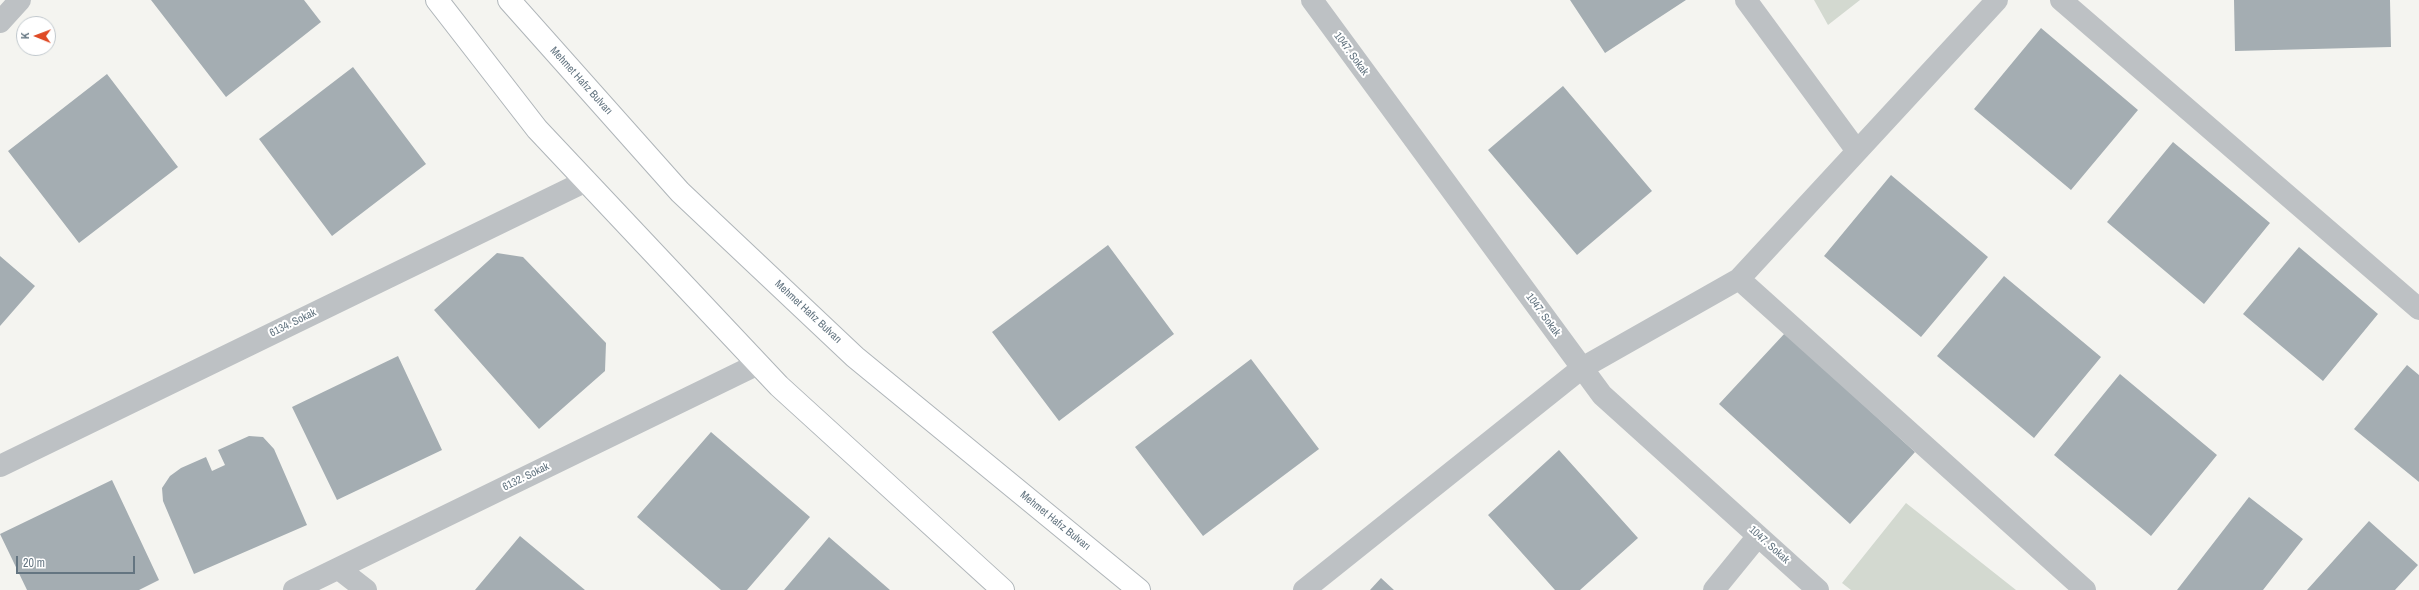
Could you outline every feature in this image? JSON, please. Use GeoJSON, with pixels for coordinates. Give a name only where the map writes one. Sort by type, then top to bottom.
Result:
{"type":"FeatureCollection","features":[{"type":"Feature","properties":{"kind":"main road"},"geometry":{"type":"LineString","coordinates":[[437,0],[537,129],[779,386],[1003,590]]}},
{"type":"Feature","properties":{"kind":"main road","name":"Mehmet Hafız Bulvarı"},"geometry":{"type":"LineString","coordinates":[[509,0],[680,192],[855,357],[1139,590]]}},
{"type":"Feature","properties":{"kind":"street"},"geometry":{"type":"LineString","coordinates":[[0,22],[20,0]]}},
{"type":"Feature","properties":{"kind":"street","name":"1047. Sokak"},"geometry":{"type":"LineString","coordinates":[[1312,0],[1602,395],[1818,590]]}},
{"type":"Feature","properties":{"kind":"street"},"geometry":{"type":"LineString","coordinates":[[1746,0],[1857,152]]}},
{"type":"Feature","properties":{"kind":"street"},"geometry":{"type":"LineString","coordinates":[[1304,590],[1582,368],[1739,279],[1997,0]]}},
{"type":"Feature","properties":{"kind":"street"},"geometry":{"type":"LineString","coordinates":[[2061,0],[2419,309]]}},
{"type":"Feature","properties":{"kind":"street","name":"6134. Sokak"},"geometry":{"type":"LineString","coordinates":[[0,466],[586,181]]}},
{"type":"Feature","properties":{"kind":"street"},"geometry":{"type":"LineString","coordinates":[[1739,279],[2085,590]]}},
{"type":"Feature","properties":{"kind":"street","name":"6132. Sokak"},"geometry":{"type":"LineString","coordinates":[[294,590],[758,364]]}},
{"type":"Feature","properties":{"kind":"street"},"geometry":{"type":"LineString","coordinates":[[1714,590],[1758,536]]}},
{"type":"Feature","properties":{"kind":"street"},"geometry":{"type":"LineString","coordinates":[[339,569],[366,590]]}},
{"type":"Feature","properties":{"kind":"shaded area"},"geometry":{"type":"Polygon","coordinates":[[[1814,0],[1860,0],[1828,25],[1814,0]]]}},
{"type":"Feature","properties":{"kind":"shaded area"},"geometry":{"type":"Polygon","coordinates":[[[1906,503],[2016,590],[1851,590],[1842,583],[1906,503]]]}},
{"type":"Feature","properties":{"kind":"building"},"geometry":{"type":"Polygon","coordinates":[[[151,0],[304,0],[321,22],[226,97],[151,0]]]}},
{"type":"Feature","properties":{"kind":"building"},"geometry":{"type":"Polygon","coordinates":[[[1570,0],[1686,0],[1605,53],[1570,0]]]}},
{"type":"Feature","properties":{"kind":"building"},"geometry":{"type":"Polygon","coordinates":[[[2234,0],[2390,0],[2391,47],[2235,51],[2234,0]]]}},
{"type":"Feature","properties":{"kind":"building"},"geometry":{"type":"Polygon","coordinates":[[[2041,28],[2138,110],[2071,190],[1974,109],[2041,28]]]}},
{"type":"Feature","properties":{"kind":"building"},"geometry":{"type":"Polygon","coordinates":[[[353,67],[426,164],[332,236],[259,139],[353,67]]]}},
{"type":"Feature","properties":{"kind":"building"},"geometry":{"type":"Polygon","coordinates":[[[107,74],[178,167],[79,243],[8,151],[107,74]]]}},
{"type":"Feature","properties":{"kind":"building"},"geometry":{"type":"Polygon","coordinates":[[[1563,86],[1652,191],[1577,255],[1488,150],[1563,86]]]}},
{"type":"Feature","properties":{"kind":"building"},"geometry":{"type":"Polygon","coordinates":[[[2173,142],[2270,223],[2204,304],[2107,222],[2173,142]]]}},
{"type":"Feature","properties":{"kind":"building"},"geometry":{"type":"Polygon","coordinates":[[[1891,175],[1988,257],[1921,337],[1824,256],[1891,175]]]}},
{"type":"Feature","properties":{"kind":"building"},"geometry":{"type":"Polygon","coordinates":[[[1108,245],[1174,334],[1059,421],[992,332],[1108,245]]]}},
{"type":"Feature","properties":{"kind":"building"},"geometry":{"type":"Polygon","coordinates":[[[2299,247],[2378,314],[2323,381],[2243,314],[2299,247]]]}},
{"type":"Feature","properties":{"kind":"building"},"geometry":{"type":"Polygon","coordinates":[[[497,253],[523,257],[606,343],[605,371],[539,429],[434,310],[497,253]]]}},
{"type":"Feature","properties":{"kind":"building"},"geometry":{"type":"Polygon","coordinates":[[[0,256],[35,286],[0,326],[0,256]]]}},
{"type":"Feature","properties":{"kind":"building"},"geometry":{"type":"Polygon","coordinates":[[[2004,276],[2101,357],[2034,438],[1937,356],[2004,276]]]}},
{"type":"Feature","properties":{"kind":"building"},"geometry":{"type":"Polygon","coordinates":[[[1785,333],[1915,452],[1850,524],[1719,404],[1785,333]]]}},
{"type":"Feature","properties":{"kind":"building"},"geometry":{"type":"Polygon","coordinates":[[[398,356],[442,450],[337,500],[292,407],[398,356]]]}},
{"type":"Feature","properties":{"kind":"building"},"geometry":{"type":"Polygon","coordinates":[[[1251,359],[1319,449],[1203,536],[1135,447],[1251,359]]]}},
{"type":"Feature","properties":{"kind":"building"},"geometry":{"type":"Polygon","coordinates":[[[2407,365],[2419,375],[2419,482],[2354,429],[2407,365]]]}},
{"type":"Feature","properties":{"kind":"building"},"geometry":{"type":"Polygon","coordinates":[[[2120,374],[2217,455],[2151,536],[2054,455],[2120,374]]]}},
{"type":"Feature","properties":{"kind":"building"},"geometry":{"type":"Polygon","coordinates":[[[711,432],[810,517],[747,590],[721,590],[637,517],[711,432]]]}},
{"type":"Feature","properties":{"kind":"building"},"geometry":{"type":"Polygon","coordinates":[[[249,436],[263,437],[274,449],[307,525],[194,574],[163,501],[162,488],[170,476],[181,468],[206,457],[212,471],[225,465],[218,450],[249,436]]]}},
{"type":"Feature","properties":{"kind":"building"},"geometry":{"type":"Polygon","coordinates":[[[1559,450],[1638,538],[1580,590],[1555,590],[1488,515],[1559,450]]]}},
{"type":"Feature","properties":{"kind":"building"},"geometry":{"type":"Polygon","coordinates":[[[112,480],[159,580],[139,590],[27,590],[0,534],[112,480]]]}},
{"type":"Feature","properties":{"kind":"building"},"geometry":{"type":"Polygon","coordinates":[[[2249,497],[2303,539],[2263,590],[2177,590],[2249,497]]]}},
{"type":"Feature","properties":{"kind":"building"},"geometry":{"type":"Polygon","coordinates":[[[2369,521],[2418,565],[2395,590],[2307,590],[2369,521]]]}},
{"type":"Feature","properties":{"kind":"building"},"geometry":{"type":"Polygon","coordinates":[[[520,536],[585,590],[475,590],[520,536]]]}},
{"type":"Feature","properties":{"kind":"building"},"geometry":{"type":"Polygon","coordinates":[[[829,537],[890,590],[784,590],[829,537]]]}},
{"type":"Feature","properties":{"kind":"building"},"geometry":{"type":"Polygon","coordinates":[[[1381,578],[1394,590],[1370,590],[1381,578]]]}}]}
